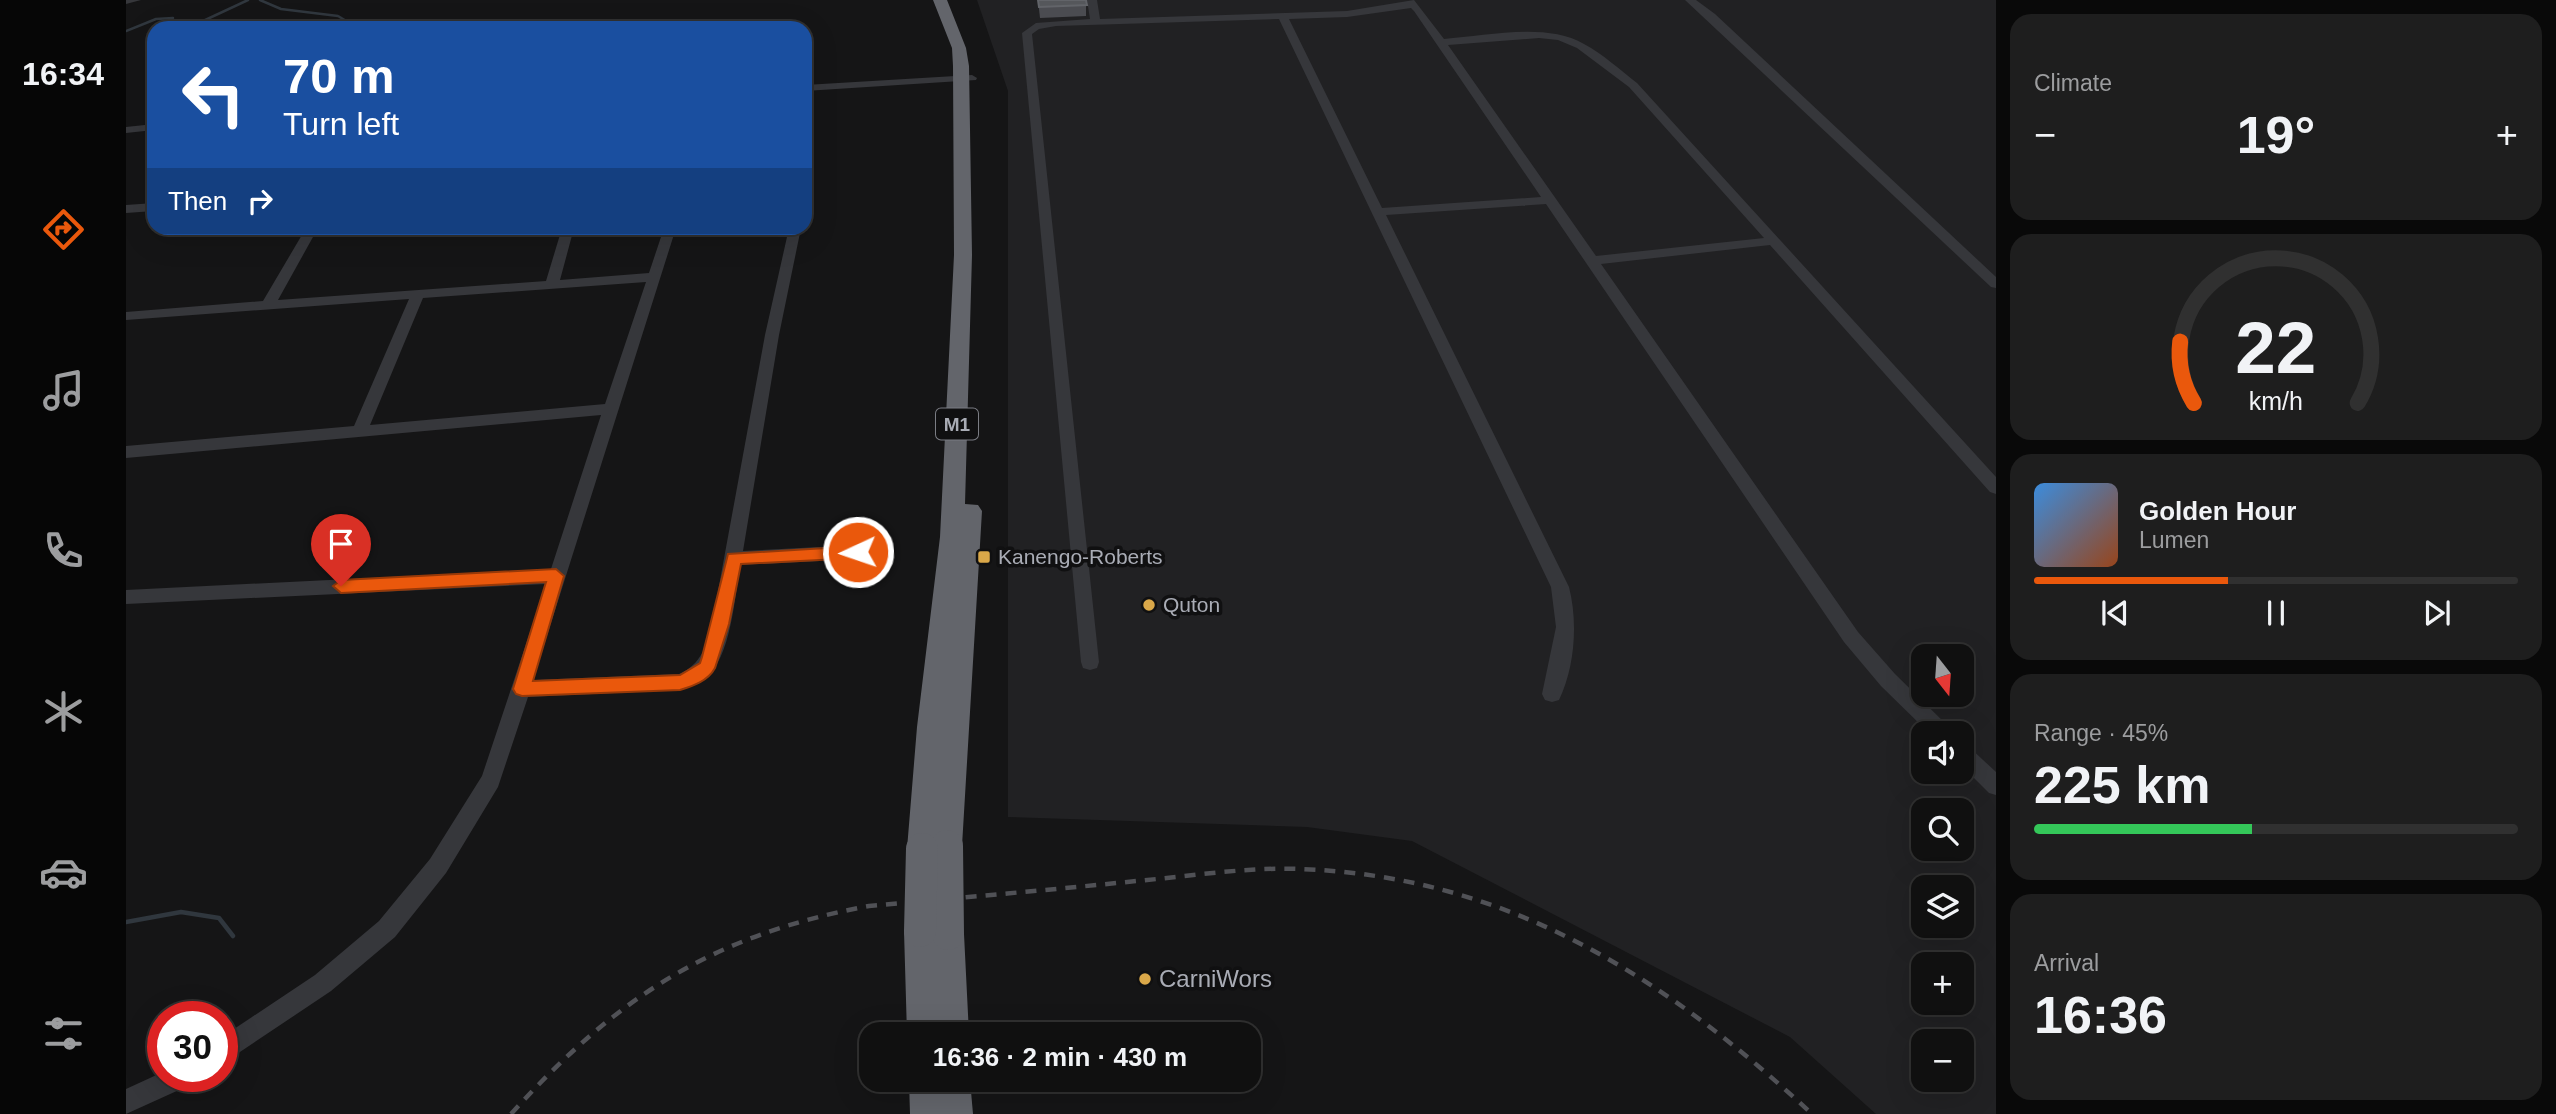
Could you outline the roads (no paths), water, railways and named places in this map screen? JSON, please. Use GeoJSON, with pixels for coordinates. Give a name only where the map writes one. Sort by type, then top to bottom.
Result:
{"type":"FeatureCollection","features":[{"type":"Feature","properties":{"kind":"highway","name":"M1"},"geometry":{"type":"LineString","coordinates":[[940,0],[959,48],[967,78]]}},
{"type":"Feature","properties":{"kind":"highway","name":"M1"},"geometry":{"type":"LineString","coordinates":[[925,1022],[934,932],[930,727],[952,537],[963,254],[966,39],[950,0]]}},
{"type":"Feature","properties":{"kind":"highway","name":"M1"},"geometry":{"type":"LineString","coordinates":[[934,932],[949,1022]]}},
{"type":"Feature","properties":{"kind":"highway"},"geometry":{"type":"LineString","coordinates":[[927,1092],[928,1114]]}},
{"type":"Feature","properties":{"kind":"highway"},"geometry":{"type":"LineString","coordinates":[[954,1092],[955,1114]]}},
{"type":"Feature","properties":{"kind":"street"},"geometry":{"type":"LineString","coordinates":[[126,1],[136,0]]}},
{"type":"Feature","properties":{"kind":"street"},"geometry":{"type":"LineString","coordinates":[[1092,0],[1096,22]]}},
{"type":"Feature","properties":{"kind":"street"},"geometry":{"type":"LineString","coordinates":[[1690,0],[1711,16],[1996,284]]}},
{"type":"Feature","properties":{"kind":"street"},"geometry":{"type":"LineString","coordinates":[[1090,662],[1025,37],[1031,27],[1045,24],[1347,14],[1411,2],[1851,636],[1888,680],[1930,721]]}},
{"type":"Feature","properties":{"kind":"street"},"geometry":{"type":"LineString","coordinates":[[1282,15],[1560,587],[1566,605],[1567,624],[1552,694]]}},
{"type":"Feature","properties":{"kind":"street"},"geometry":{"type":"LineString","coordinates":[[1440,42],[1560,37],[1576,43],[1639,90],[1996,488]]}},
{"type":"Feature","properties":{"kind":"street"},"geometry":{"type":"LineString","coordinates":[[812,88],[967,78]]}},
{"type":"Feature","properties":{"kind":"street"},"geometry":{"type":"LineString","coordinates":[[126,130],[147,128]]}},
{"type":"Feature","properties":{"kind":"street"},"geometry":{"type":"LineString","coordinates":[[1378,212],[1550,200]]}},
{"type":"Feature","properties":{"kind":"street"},"geometry":{"type":"LineString","coordinates":[[126,209],[147,208]]}},
{"type":"Feature","properties":{"kind":"street"},"geometry":{"type":"LineString","coordinates":[[269,304],[308,235]]}},
{"type":"Feature","properties":{"kind":"street"},"geometry":{"type":"LineString","coordinates":[[552,283],[566,235]]}},
{"type":"Feature","properties":{"kind":"street"},"geometry":{"type":"LineString","coordinates":[[238,1041],[357,957],[408,905],[438,866],[491,780],[668,235]]}},
{"type":"Feature","properties":{"kind":"street"},"geometry":{"type":"LineString","coordinates":[[522,689],[680,682],[706,668],[721,624],[772,335],[793,235]]}},
{"type":"Feature","properties":{"kind":"street"},"geometry":{"type":"LineString","coordinates":[[1591,261],[1775,241]]}},
{"type":"Feature","properties":{"kind":"street"},"geometry":{"type":"LineString","coordinates":[[126,316],[654,277]]}},
{"type":"Feature","properties":{"kind":"street"},"geometry":{"type":"LineString","coordinates":[[360,431],[418,293]]}},
{"type":"Feature","properties":{"kind":"street"},"geometry":{"type":"LineString","coordinates":[[126,452],[613,409]]}},
{"type":"Feature","properties":{"kind":"street"},"geometry":{"type":"LineString","coordinates":[[734,558],[858,552]]}},
{"type":"Feature","properties":{"kind":"street"},"geometry":{"type":"LineString","coordinates":[[126,597],[556,576]]}},
{"type":"Feature","properties":{"kind":"street"},"geometry":{"type":"LineString","coordinates":[[1974,765],[1996,786]]}},
{"type":"Feature","properties":{"kind":"street"},"geometry":{"type":"LineString","coordinates":[[126,1102],[147,1092]]}},
{"type":"Feature","properties":{"kind":"waterway"},"geometry":{"type":"LineString","coordinates":[[203,21],[248,0]]}},
{"type":"Feature","properties":{"kind":"waterway"},"geometry":{"type":"LineString","coordinates":[[260,0],[281,9],[338,16],[346,21]]}},
{"type":"Feature","properties":{"kind":"waterway"},"geometry":{"type":"LineString","coordinates":[[151,21],[173,18],[171,21]]}},
{"type":"Feature","properties":{"kind":"waterway"},"geometry":{"type":"LineString","coordinates":[[126,31],[147,23]]}},
{"type":"Feature","properties":{"kind":"waterway"},"geometry":{"type":"LineString","coordinates":[[126,922],[181,912],[219,918],[233,936]]}},
{"type":"Feature","properties":{"kind":"railway"},"geometry":{"type":"LineString","coordinates":[[511,1114],[550,1073],[629,1004],[671,977],[762,934],[813,918],[869,906],[1259,869],[1300,869],[1375,876],[1447,891],[1514,913],[1579,943],[1640,978],[1699,1019],[1756,1064],[1812,1114]]}},
{"type":"Feature","properties":{"kind":"place","name":"Kanengo-Roberts"},"geometry":{"type":"Point","coordinates":[984,557]}},
{"type":"Feature","properties":{"kind":"place","name":"Quton"},"geometry":{"type":"Point","coordinates":[1149,605]}},
{"type":"Feature","properties":{"kind":"place","name":"CarniWors"},"geometry":{"type":"Point","coordinates":[1145,979]}}]}
